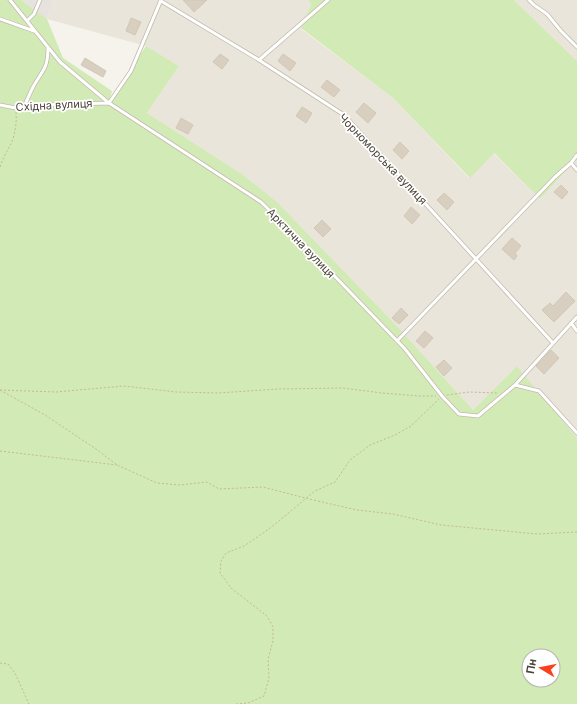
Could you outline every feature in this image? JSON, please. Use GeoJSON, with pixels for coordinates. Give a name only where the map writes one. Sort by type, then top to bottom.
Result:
{"type":"FeatureCollection","features":[{"type":"Feature","properties":{"kind":"lane","name":"Арктична вулиця"},"geometry":{"type":"LineString","coordinates":[[10,0],[60,62],[109,103],[261,202],[405,349],[442,396],[459,414],[478,416],[506,393],[577,317]]}},
{"type":"Feature","properties":{"kind":"lane"},"geometry":{"type":"LineString","coordinates":[[27,22],[34,14],[40,0]]}},
{"type":"Feature","properties":{"kind":"lane"},"geometry":{"type":"LineString","coordinates":[[109,103],[131,70],[161,0]]}},
{"type":"Feature","properties":{"kind":"lane","name":"Чорноморська вулиця"},"geometry":{"type":"LineString","coordinates":[[161,0],[259,60],[344,115],[553,343]]}},
{"type":"Feature","properties":{"kind":"lane"},"geometry":{"type":"LineString","coordinates":[[259,60],[328,0]]}},
{"type":"Feature","properties":{"kind":"lane"},"geometry":{"type":"LineString","coordinates":[[528,0],[547,14],[577,47]]}},
{"type":"Feature","properties":{"kind":"lane"},"geometry":{"type":"LineString","coordinates":[[0,19],[36,32]]}},
{"type":"Feature","properties":{"kind":"lane"},"geometry":{"type":"LineString","coordinates":[[24,107],[33,86],[45,69],[48,58],[48,46]]}},
{"type":"Feature","properties":{"kind":"lane","name":"Східна вулиця"},"geometry":{"type":"LineString","coordinates":[[0,105],[16,108],[39,105],[109,103]]}},
{"type":"Feature","properties":{"kind":"lane"},"geometry":{"type":"LineString","coordinates":[[397,341],[555,177],[571,163],[577,155]]}},
{"type":"Feature","properties":{"kind":"lane"},"geometry":{"type":"LineString","coordinates":[[571,163],[577,170]]}},
{"type":"Feature","properties":{"kind":"lane"},"geometry":{"type":"LineString","coordinates":[[570,323],[577,331]]}},
{"type":"Feature","properties":{"kind":"lane"},"geometry":{"type":"LineString","coordinates":[[515,385],[539,392],[577,433]]}},
{"type":"Feature","properties":{"kind":"path"},"geometry":{"type":"LineString","coordinates":[[0,166],[12,142],[16,119],[16,108]]}},
{"type":"Feature","properties":{"kind":"path"},"geometry":{"type":"LineString","coordinates":[[0,390],[56,392],[124,386],[176,392],[218,393],[278,389],[343,388],[419,396],[442,396],[469,392],[506,393]]}},
{"type":"Feature","properties":{"kind":"path"},"geometry":{"type":"LineString","coordinates":[[0,390],[45,415],[117,465],[157,483],[179,485],[207,482],[219,489],[262,487],[357,510],[393,514],[441,525],[537,534],[577,532]]}},
{"type":"Feature","properties":{"kind":"path"},"geometry":{"type":"LineString","coordinates":[[236,704],[248,703],[264,696],[269,678],[268,659],[273,641],[274,627],[268,616],[232,589],[220,573],[221,560],[226,553],[244,546],[269,529],[315,491],[335,482],[350,460],[370,445],[395,435],[411,426],[442,396]]}},
{"type":"Feature","properties":{"kind":"path"},"geometry":{"type":"LineString","coordinates":[[0,451],[117,465]]}},
{"type":"Feature","properties":{"kind":"path"},"geometry":{"type":"LineString","coordinates":[[0,663],[8,664],[15,673],[29,704]]}},
{"type":"Feature","properties":{"kind":"shaded area"},"geometry":{"type":"Polygon","coordinates":[[[21,0],[53,0],[47,19],[21,0]]]}},
{"type":"Feature","properties":{"kind":"shaded area"},"geometry":{"type":"Polygon","coordinates":[[[53,0],[308,0],[311,3],[301,29],[393,98],[469,178],[493,153],[540,199],[577,159],[577,438],[517,366],[473,410],[397,326],[277,202],[242,174],[147,113],[179,66],[146,46],[47,19],[53,0]]]}},
{"type":"Feature","properties":{"kind":"shaded area"},"geometry":{"type":"Polygon","coordinates":[[[514,0],[577,0],[577,61],[514,0]]]}},
{"type":"Feature","properties":{"kind":"green space"},"geometry":{"type":"Polygon","coordinates":[[[0,0],[21,0],[47,19],[63,58],[112,91],[108,104],[146,46],[179,66],[147,113],[242,174],[277,202],[397,326],[473,410],[517,366],[577,438],[577,704],[0,704],[0,0]]]}},
{"type":"Feature","properties":{"kind":"green space"},"geometry":{"type":"Polygon","coordinates":[[[308,0],[514,0],[577,61],[577,159],[540,199],[494,153],[470,178],[393,98],[301,28],[311,4],[308,0]]]}},
{"type":"Feature","properties":{"kind":"building"},"geometry":{"type":"Polygon","coordinates":[[[183,0],[207,0],[194,12],[183,0]]]}},
{"type":"Feature","properties":{"kind":"building"},"geometry":{"type":"Polygon","coordinates":[[[131,18],[141,22],[135,35],[126,31],[131,18]]]}},
{"type":"Feature","properties":{"kind":"building"},"geometry":{"type":"Polygon","coordinates":[[[220,54],[229,60],[222,69],[213,62],[220,54]]]}},
{"type":"Feature","properties":{"kind":"building"},"geometry":{"type":"Polygon","coordinates":[[[283,54],[296,63],[290,71],[278,61],[283,54]]]}},
{"type":"Feature","properties":{"kind":"building"},"geometry":{"type":"Polygon","coordinates":[[[85,58],[106,71],[103,77],[81,65],[85,58]]]}},
{"type":"Feature","properties":{"kind":"building"},"geometry":{"type":"Polygon","coordinates":[[[327,80],[340,90],[334,97],[321,87],[327,80]]]}},
{"type":"Feature","properties":{"kind":"building"},"geometry":{"type":"Polygon","coordinates":[[[364,103],[376,113],[368,123],[356,112],[364,103]]]}},
{"type":"Feature","properties":{"kind":"building"},"geometry":{"type":"Polygon","coordinates":[[[302,107],[312,113],[306,123],[296,116],[302,107]]]}},
{"type":"Feature","properties":{"kind":"building"},"geometry":{"type":"Polygon","coordinates":[[[181,118],[193,125],[188,134],[176,128],[181,118]]]}},
{"type":"Feature","properties":{"kind":"building"},"geometry":{"type":"Polygon","coordinates":[[[400,142],[409,151],[402,159],[393,150],[400,142]]]}},
{"type":"Feature","properties":{"kind":"building"},"geometry":{"type":"Polygon","coordinates":[[[561,185],[568,192],[562,199],[554,192],[561,185]]]}},
{"type":"Feature","properties":{"kind":"building"},"geometry":{"type":"Polygon","coordinates":[[[444,193],[454,202],[447,210],[437,200],[444,193]]]}},
{"type":"Feature","properties":{"kind":"building"},"geometry":{"type":"Polygon","coordinates":[[[411,207],[420,215],[412,224],[404,216],[411,207]]]}},
{"type":"Feature","properties":{"kind":"building"},"geometry":{"type":"Polygon","coordinates":[[[322,220],[331,229],[323,237],[314,228],[322,220]]]}},
{"type":"Feature","properties":{"kind":"building"},"geometry":{"type":"Polygon","coordinates":[[[512,238],[521,246],[515,253],[517,256],[514,260],[502,249],[512,238]]]}},
{"type":"Feature","properties":{"kind":"building"},"geometry":{"type":"Polygon","coordinates":[[[566,292],[575,301],[554,322],[542,310],[550,303],[553,306],[566,292]]]}},
{"type":"Feature","properties":{"kind":"building"},"geometry":{"type":"Polygon","coordinates":[[[401,308],[408,315],[399,324],[392,318],[401,308]]]}},
{"type":"Feature","properties":{"kind":"building"},"geometry":{"type":"Polygon","coordinates":[[[425,331],[433,338],[424,348],[416,341],[425,331]]]}},
{"type":"Feature","properties":{"kind":"building"},"geometry":{"type":"Polygon","coordinates":[[[551,350],[559,358],[544,374],[536,366],[551,350]]]}},
{"type":"Feature","properties":{"kind":"building"},"geometry":{"type":"Polygon","coordinates":[[[444,360],[452,368],[444,376],[436,367],[444,360]]]}}]}
